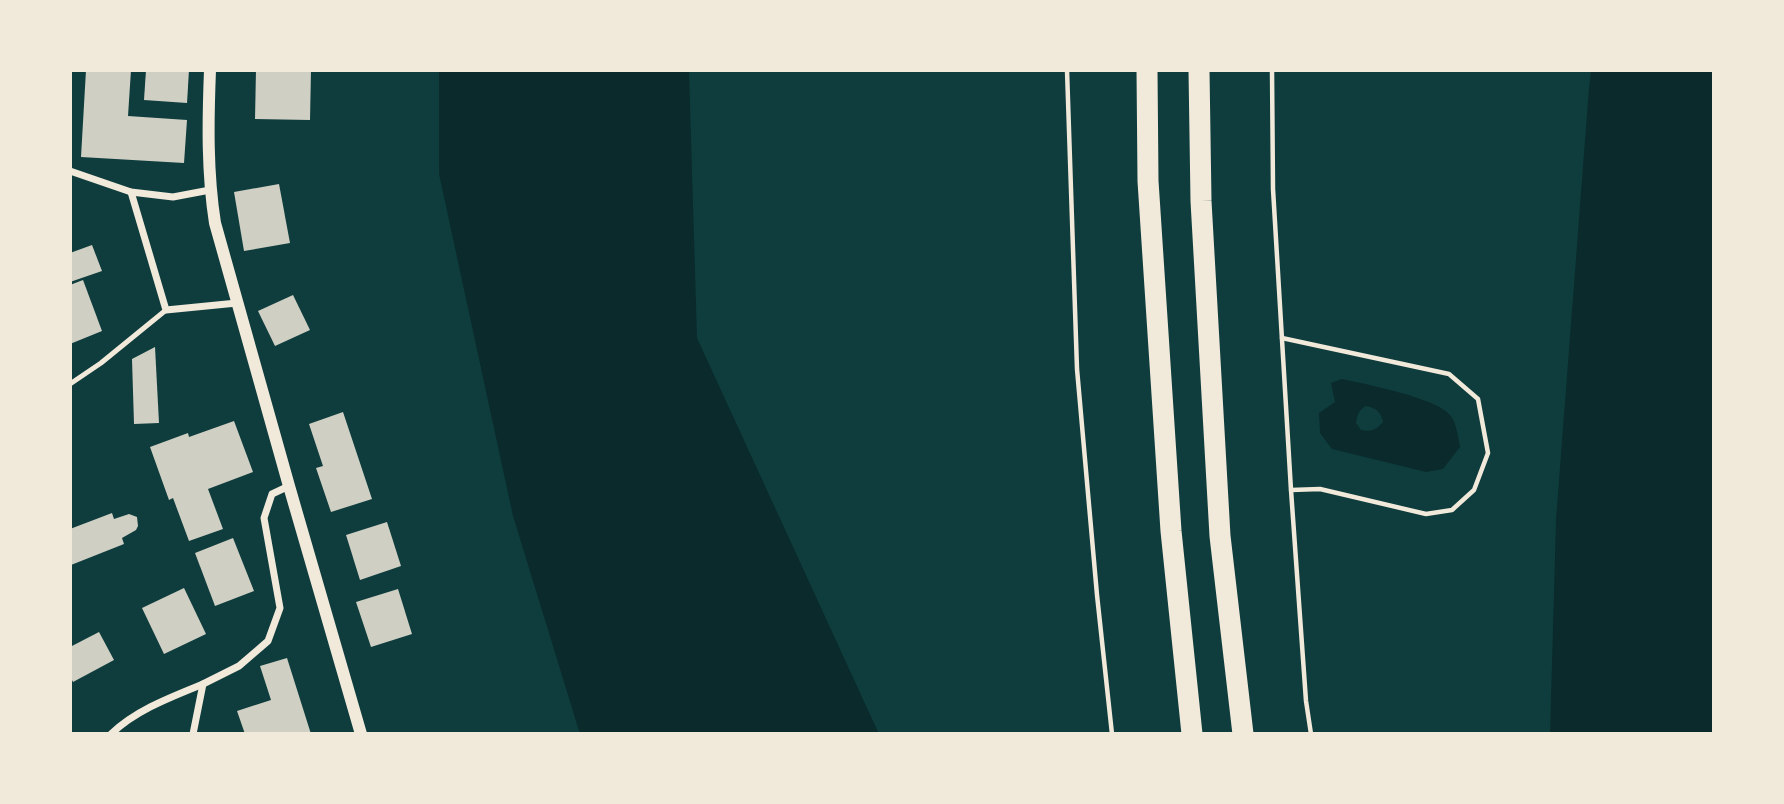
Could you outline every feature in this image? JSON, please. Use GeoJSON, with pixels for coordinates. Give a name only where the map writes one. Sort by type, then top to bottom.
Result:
{"type":"FeatureCollection","features":[{"type":"Feature","properties":{"kind":"highway"},"geometry":{"type":"LineString","coordinates":[[1147,70],[1148,181],[1171,531],[1192,734]]}},
{"type":"Feature","properties":{"kind":"highway"},"geometry":{"type":"LineString","coordinates":[[1199,70],[1201,201],[1220,536],[1243,734]]}},
{"type":"Feature","properties":{"kind":"street"},"geometry":{"type":"LineString","coordinates":[[210,70],[210,190],[215,223],[361,734]]}},
{"type":"Feature","properties":{"kind":"street"},"geometry":{"type":"LineString","coordinates":[[70,171],[131,192],[173,197],[210,190]]}},
{"type":"Feature","properties":{"kind":"street"},"geometry":{"type":"LineString","coordinates":[[131,192],[166,310],[237,303]]}},
{"type":"Feature","properties":{"kind":"street"},"geometry":{"type":"LineString","coordinates":[[111,734],[120,725],[160,702],[239,666],[268,641],[280,607],[264,517],[272,494],[289,486]]}},
{"type":"Feature","properties":{"kind":"street"},"geometry":{"type":"LineString","coordinates":[[193,734],[203,684]]}},
{"type":"Feature","properties":{"kind":"lane"},"geometry":{"type":"LineString","coordinates":[[70,384],[101,363],[166,310]]}},
{"type":"Feature","properties":{"kind":"path"},"geometry":{"type":"LineString","coordinates":[[1067,70],[1077,369],[1112,734]]}},
{"type":"Feature","properties":{"kind":"path"},"geometry":{"type":"LineString","coordinates":[[1272,70],[1273,190],[1290,490],[1306,701],[1311,734]]}},
{"type":"Feature","properties":{"kind":"path"},"geometry":{"type":"LineString","coordinates":[[1282,338],[1449,374],[1478,399],[1488,453],[1474,490],[1452,510],[1426,514],[1320,489],[1290,490]]}},
{"type":"Feature","properties":{"kind":"water"},"geometry":{"type":"Polygon","coordinates":[[[439,70],[689,70],[697,338],[879,734],[580,734],[513,516],[439,174],[439,70]]]}},
{"type":"Feature","properties":{"kind":"water"},"geometry":{"type":"Polygon","coordinates":[[[1591,70],[1714,70],[1714,734],[1550,734],[1556,520],[1591,70]]]}},
{"type":"Feature","properties":{"kind":"water"},"geometry":{"type":"Polygon","coordinates":[[[1342,379],[1432,403],[1451,416],[1460,447],[1443,469],[1426,472],[1332,449],[1320,433],[1319,413],[1335,402],[1331,383],[1342,379]],[[1366,406],[1360,411],[1356,423],[1361,430],[1368,431],[1383,422],[1375,409],[1366,406]]]}},
{"type":"Feature","properties":{"kind":"building"},"geometry":{"type":"Polygon","coordinates":[[[86,70],[131,70],[128,116],[187,120],[184,163],[81,157],[86,70]]]}},
{"type":"Feature","properties":{"kind":"building"},"geometry":{"type":"Polygon","coordinates":[[[146,70],[189,70],[187,103],[144,100],[146,70]]]}},
{"type":"Feature","properties":{"kind":"building"},"geometry":{"type":"Polygon","coordinates":[[[256,70],[311,70],[310,120],[255,119],[256,70]]]}},
{"type":"Feature","properties":{"kind":"building"},"geometry":{"type":"Polygon","coordinates":[[[279,184],[290,243],[244,251],[234,192],[279,184]]]}},
{"type":"Feature","properties":{"kind":"building"},"geometry":{"type":"Polygon","coordinates":[[[92,245],[102,271],[70,282],[70,253],[92,245]]]}},
{"type":"Feature","properties":{"kind":"building"},"geometry":{"type":"Polygon","coordinates":[[[83,280],[102,331],[70,344],[70,285],[83,280]]]}},
{"type":"Feature","properties":{"kind":"building"},"geometry":{"type":"Polygon","coordinates":[[[293,295],[310,330],[275,346],[258,311],[293,295]]]}},
{"type":"Feature","properties":{"kind":"building"},"geometry":{"type":"Polygon","coordinates":[[[155,347],[159,423],[134,424],[132,359],[155,347]]]}},
{"type":"Feature","properties":{"kind":"building"},"geometry":{"type":"Polygon","coordinates":[[[343,412],[372,499],[331,512],[316,468],[323,466],[309,424],[343,412]]]}},
{"type":"Feature","properties":{"kind":"building"},"geometry":{"type":"Polygon","coordinates":[[[234,421],[253,472],[208,489],[223,529],[189,541],[173,498],[169,500],[150,447],[188,433],[189,437],[234,421]]]}},
{"type":"Feature","properties":{"kind":"building"},"geometry":{"type":"Polygon","coordinates":[[[112,513],[114,519],[129,514],[137,517],[136,530],[122,538],[124,544],[71,565],[70,529],[112,513]]]}},
{"type":"Feature","properties":{"kind":"building"},"geometry":{"type":"Polygon","coordinates":[[[387,522],[401,566],[360,580],[346,535],[387,522]]]}},
{"type":"Feature","properties":{"kind":"building"},"geometry":{"type":"Polygon","coordinates":[[[233,538],[254,591],[215,606],[195,553],[233,538]]]}},
{"type":"Feature","properties":{"kind":"building"},"geometry":{"type":"Polygon","coordinates":[[[184,588],[206,634],[164,654],[142,608],[184,588]]]}},
{"type":"Feature","properties":{"kind":"building"},"geometry":{"type":"Polygon","coordinates":[[[398,589],[412,634],[371,647],[356,602],[398,589]]]}},
{"type":"Feature","properties":{"kind":"building"},"geometry":{"type":"Polygon","coordinates":[[[99,632],[114,660],[73,682],[70,676],[70,647],[99,632]]]}},
{"type":"Feature","properties":{"kind":"building"},"geometry":{"type":"Polygon","coordinates":[[[287,658],[311,734],[245,734],[237,711],[271,700],[260,666],[287,658]]]}}]}
